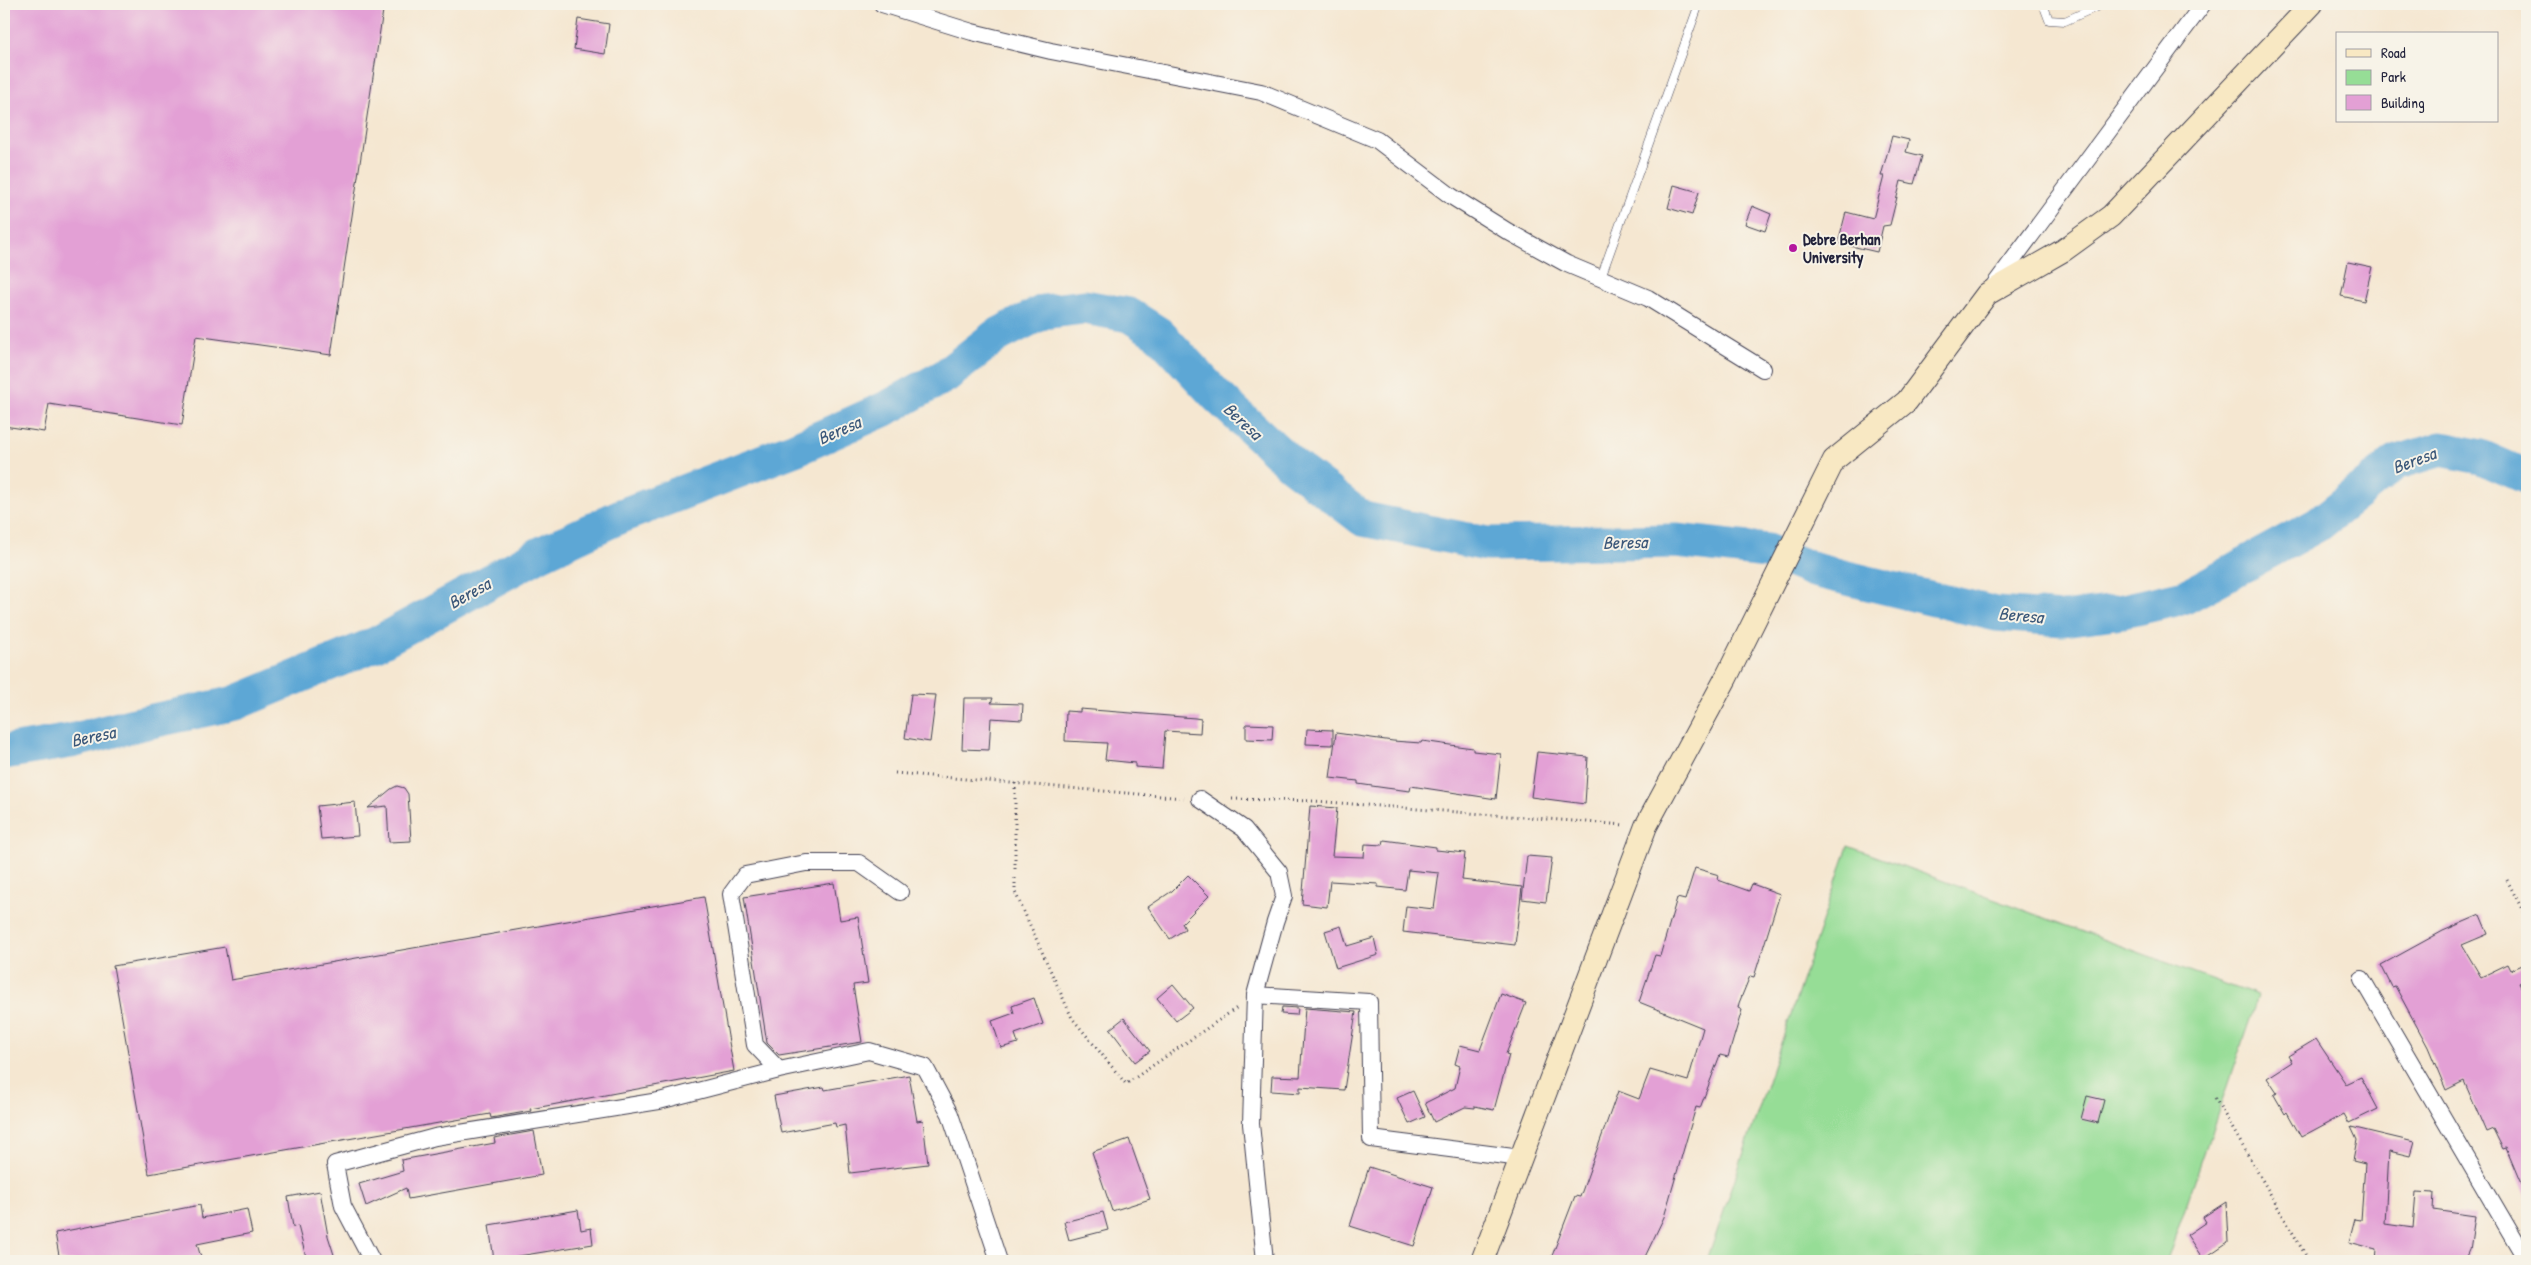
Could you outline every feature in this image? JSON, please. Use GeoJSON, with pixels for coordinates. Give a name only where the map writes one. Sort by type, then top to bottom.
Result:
{"type":"FeatureCollection","features":[{"type":"Feature","properties":{"kind":"main road"},"geometry":{"type":"LineString","coordinates":[[1485,1260],[1521,1158],[1646,826],[1726,678],[1834,460],[1907,401],[1987,294],[2064,250],[2111,216],[2312,4]]}},
{"type":"Feature","properties":{"kind":"street"},"geometry":{"type":"LineString","coordinates":[[882,4],[972,32],[1052,52],[1261,92],[1377,140],[1451,196],[1483,216],[1566,264],[1602,277],[1648,298],[1762,369]]}},
{"type":"Feature","properties":{"kind":"street"},"geometry":{"type":"LineString","coordinates":[[1987,294],[2204,4]]}},
{"type":"Feature","properties":{"kind":"street"},"geometry":{"type":"LineString","coordinates":[[1200,799],[1244,829],[1280,872],[1284,896],[1255,995],[1251,1124],[1265,1261]]}},
{"type":"Feature","properties":{"kind":"street"},"geometry":{"type":"LineString","coordinates":[[779,1070],[755,1044],[731,894],[745,874],[806,863],[859,863],[900,892]]}},
{"type":"Feature","properties":{"kind":"street"},"geometry":{"type":"LineString","coordinates":[[2362,979],[2527,1261]]}},
{"type":"Feature","properties":{"kind":"street"},"geometry":{"type":"LineString","coordinates":[[1255,995],[1369,1002],[1371,1139],[1521,1158]]}},
{"type":"Feature","properties":{"kind":"street"},"geometry":{"type":"LineString","coordinates":[[372,1261],[343,1206],[335,1164],[435,1137],[659,1101],[779,1070],[869,1051],[925,1067],[950,1114],[999,1261]]}},
{"type":"Feature","properties":{"kind":"lane"},"geometry":{"type":"LineString","coordinates":[[1602,277],[1699,4]]}},
{"type":"Feature","properties":{"kind":"lane"},"geometry":{"type":"LineString","coordinates":[[2043,4],[2049,20],[2065,22],[2103,4]]}},
{"type":"Feature","properties":{"kind":"path"},"geometry":{"type":"LineString","coordinates":[[895,773],[1200,799],[1314,800],[1646,826]]}},
{"type":"Feature","properties":{"kind":"path"},"geometry":{"type":"LineString","coordinates":[[1015,783],[1015,892],[1072,1018],[1126,1084],[1255,995]]}},
{"type":"Feature","properties":{"kind":"path"},"geometry":{"type":"LineString","coordinates":[[2507,880],[2527,919]]}},
{"type":"Feature","properties":{"kind":"path"},"geometry":{"type":"LineString","coordinates":[[2215,1098],[2309,1261]]}},
{"type":"Feature","properties":{"kind":"green space"},"geometry":{"type":"Polygon","coordinates":[[[1848,846],[2258,996],[2167,1261],[1707,1261],[1848,846]]]}},
{"type":"Feature","properties":{"kind":"building"},"geometry":{"type":"Polygon","coordinates":[[[4,4],[384,4],[331,355],[196,336],[182,425],[49,404],[44,432],[4,426],[4,4]]]}},
{"type":"Feature","properties":{"kind":"building"},"geometry":{"type":"Polygon","coordinates":[[[578,19],[609,24],[605,54],[574,49],[578,19]]]}},
{"type":"Feature","properties":{"kind":"building"},"geometry":{"type":"Polygon","coordinates":[[[1892,136],[1909,140],[1906,152],[1922,156],[1914,184],[1901,181],[1890,225],[1883,226],[1877,252],[1838,243],[1846,212],[1873,219],[1884,176],[1881,176],[1892,136]]]}},
{"type":"Feature","properties":{"kind":"building"},"geometry":{"type":"Polygon","coordinates":[[[1674,185],[1699,192],[1692,215],[1668,208],[1674,185]]]}},
{"type":"Feature","properties":{"kind":"building"},"geometry":{"type":"Polygon","coordinates":[[[1752,206],[1771,214],[1765,231],[1745,224],[1752,206]]]}},
{"type":"Feature","properties":{"kind":"building"},"geometry":{"type":"Polygon","coordinates":[[[2348,262],[2372,267],[2364,301],[2341,296],[2348,262]]]}},
{"type":"Feature","properties":{"kind":"building"},"geometry":{"type":"Polygon","coordinates":[[[911,694],[936,695],[930,742],[905,738],[911,694]]]}},
{"type":"Feature","properties":{"kind":"building"},"geometry":{"type":"Polygon","coordinates":[[[964,698],[993,698],[991,703],[1023,704],[1022,720],[991,718],[989,750],[962,749],[964,698]]]}},
{"type":"Feature","properties":{"kind":"building"},"geometry":{"type":"Polygon","coordinates":[[[1080,709],[1201,719],[1200,733],[1165,731],[1162,769],[1135,767],[1135,763],[1105,760],[1107,743],[1065,741],[1066,711],[1080,712],[1080,709]]]}},
{"type":"Feature","properties":{"kind":"building"},"geometry":{"type":"Polygon","coordinates":[[[1246,724],[1273,725],[1272,740],[1246,739],[1246,724]]]}},
{"type":"Feature","properties":{"kind":"building"},"geometry":{"type":"Polygon","coordinates":[[[1307,729],[1333,730],[1333,745],[1306,744],[1307,729]]]}},
{"type":"Feature","properties":{"kind":"building"},"geometry":{"type":"Polygon","coordinates":[[[1336,733],[1393,741],[1421,743],[1422,741],[1473,748],[1473,751],[1501,754],[1496,799],[1411,786],[1410,791],[1386,788],[1358,784],[1358,781],[1330,778],[1336,733]]]}},
{"type":"Feature","properties":{"kind":"building"},"geometry":{"type":"Polygon","coordinates":[[[1537,752],[1588,757],[1585,804],[1531,797],[1537,752]]]}},
{"type":"Feature","properties":{"kind":"building"},"geometry":{"type":"Polygon","coordinates":[[[397,786],[404,788],[408,794],[411,841],[389,842],[387,806],[368,808],[397,786]]]}},
{"type":"Feature","properties":{"kind":"building"},"geometry":{"type":"Polygon","coordinates":[[[355,802],[358,836],[321,839],[317,806],[355,802]]]}},
{"type":"Feature","properties":{"kind":"building"},"geometry":{"type":"Polygon","coordinates":[[[1310,806],[1337,808],[1332,856],[1364,857],[1365,844],[1383,845],[1384,840],[1436,847],[1436,850],[1465,853],[1462,880],[1522,887],[1515,945],[1403,932],[1406,906],[1434,909],[1439,873],[1408,870],[1405,890],[1378,887],[1378,884],[1330,881],[1327,907],[1302,904],[1310,806]]]}},
{"type":"Feature","properties":{"kind":"building"},"geometry":{"type":"Polygon","coordinates":[[[1527,856],[1552,858],[1546,902],[1522,899],[1527,856]]]}},
{"type":"Feature","properties":{"kind":"building"},"geometry":{"type":"Polygon","coordinates":[[[1695,868],[1719,875],[1718,880],[1749,891],[1752,884],[1780,894],[1754,977],[1750,976],[1739,1003],[1738,1008],[1742,1010],[1728,1057],[1720,1055],[1700,1108],[1696,1107],[1664,1217],[1643,1261],[1550,1261],[1575,1196],[1580,1197],[1618,1091],[1639,1099],[1650,1070],[1688,1081],[1703,1028],[1639,1002],[1655,955],[1660,956],[1677,898],[1685,900],[1695,868]]]}},
{"type":"Feature","properties":{"kind":"building"},"geometry":{"type":"Polygon","coordinates":[[[1188,875],[1209,896],[1182,923],[1185,929],[1170,939],[1148,907],[1172,891],[1188,875]]]}},
{"type":"Feature","properties":{"kind":"building"},"geometry":{"type":"Polygon","coordinates":[[[834,883],[840,920],[858,917],[868,983],[853,985],[862,1042],[779,1055],[767,1043],[744,897],[834,883]]]}},
{"type":"Feature","properties":{"kind":"building"},"geometry":{"type":"Polygon","coordinates":[[[704,897],[734,1071],[530,1109],[531,1111],[491,1118],[490,1114],[149,1174],[113,966],[225,947],[231,980],[704,897]]]}},
{"type":"Feature","properties":{"kind":"building"},"geometry":{"type":"Polygon","coordinates":[[[2480,915],[2488,934],[2462,945],[2481,977],[2508,964],[2511,970],[2527,963],[2527,980],[2519,983],[2527,999],[2527,1198],[2506,1148],[2503,1149],[2493,1129],[2486,1132],[2464,1081],[2446,1090],[2428,1047],[2395,986],[2392,987],[2381,965],[2443,931],[2480,915]]]}},
{"type":"Feature","properties":{"kind":"building"},"geometry":{"type":"Polygon","coordinates":[[[1341,926],[1347,946],[1374,938],[1378,955],[1336,968],[1325,931],[1341,926]]]}},
{"type":"Feature","properties":{"kind":"building"},"geometry":{"type":"Polygon","coordinates":[[[1173,984],[1193,1008],[1176,1021],[1157,998],[1173,984]]]}},
{"type":"Feature","properties":{"kind":"building"},"geometry":{"type":"Polygon","coordinates":[[[1501,994],[1526,1003],[1506,1054],[1509,1055],[1494,1110],[1475,1106],[1475,1108],[1465,1107],[1434,1122],[1425,1103],[1455,1088],[1460,1066],[1455,1064],[1460,1045],[1480,1050],[1501,994]]]}},
{"type":"Feature","properties":{"kind":"building"},"geometry":{"type":"Polygon","coordinates":[[[1034,998],[1043,1024],[1015,1034],[1018,1043],[1001,1048],[992,1021],[1014,1013],[1012,1006],[1034,998]]]}},
{"type":"Feature","properties":{"kind":"building"},"geometry":{"type":"Polygon","coordinates":[[[1282,1007],[1298,1008],[1297,1015],[1281,1014],[1282,1007]]]}},
{"type":"Feature","properties":{"kind":"building"},"geometry":{"type":"Polygon","coordinates":[[[1305,1008],[1356,1012],[1344,1090],[1300,1087],[1300,1093],[1271,1091],[1272,1076],[1300,1077],[1305,1008]]]}},
{"type":"Feature","properties":{"kind":"building"},"geometry":{"type":"Polygon","coordinates":[[[1124,1018],[1150,1051],[1135,1062],[1110,1029],[1124,1018]]]}},
{"type":"Feature","properties":{"kind":"building"},"geometry":{"type":"Polygon","coordinates":[[[2316,1039],[2346,1084],[2361,1077],[2378,1109],[2349,1123],[2344,1114],[2301,1137],[2287,1112],[2285,1114],[2274,1095],[2277,1093],[2267,1078],[2292,1062],[2288,1056],[2316,1039]]]}},
{"type":"Feature","properties":{"kind":"building"},"geometry":{"type":"Polygon","coordinates":[[[909,1075],[917,1121],[923,1120],[928,1164],[850,1173],[845,1125],[836,1127],[835,1123],[781,1133],[774,1096],[824,1087],[825,1090],[909,1075]]]}},
{"type":"Feature","properties":{"kind":"building"},"geometry":{"type":"Polygon","coordinates":[[[1413,1091],[1425,1117],[1409,1124],[1397,1098],[1413,1091]]]}},
{"type":"Feature","properties":{"kind":"building"},"geometry":{"type":"Polygon","coordinates":[[[2087,1096],[2104,1100],[2098,1123],[2081,1119],[2087,1096]]]}},
{"type":"Feature","properties":{"kind":"building"},"geometry":{"type":"Polygon","coordinates":[[[2351,1127],[2414,1142],[2410,1156],[2389,1151],[2385,1224],[2413,1228],[2416,1192],[2434,1193],[2433,1210],[2475,1216],[2470,1250],[2465,1261],[2375,1261],[2376,1249],[2349,1242],[2355,1219],[2361,1220],[2365,1164],[2353,1161],[2357,1140],[2351,1127]]]}},
{"type":"Feature","properties":{"kind":"building"},"geometry":{"type":"Polygon","coordinates":[[[534,1131],[542,1175],[408,1199],[406,1188],[366,1206],[359,1184],[403,1171],[401,1160],[495,1143],[494,1138],[534,1131]]]}},
{"type":"Feature","properties":{"kind":"building"},"geometry":{"type":"Polygon","coordinates":[[[1129,1139],[1150,1199],[1112,1211],[1092,1152],[1129,1139]]]}},
{"type":"Feature","properties":{"kind":"building"},"geometry":{"type":"Polygon","coordinates":[[[1369,1167],[1433,1187],[1414,1246],[1350,1226],[1369,1167]]]}},
{"type":"Feature","properties":{"kind":"building"},"geometry":{"type":"Polygon","coordinates":[[[320,1191],[328,1236],[336,1261],[307,1261],[298,1226],[293,1227],[288,1197],[320,1191]]]}},
{"type":"Feature","properties":{"kind":"building"},"geometry":{"type":"Polygon","coordinates":[[[2226,1202],[2228,1242],[2203,1259],[2187,1235],[2206,1222],[2203,1217],[2226,1202]]]}},
{"type":"Feature","properties":{"kind":"building"},"geometry":{"type":"Polygon","coordinates":[[[200,1205],[202,1218],[247,1209],[252,1233],[197,1244],[202,1261],[60,1261],[55,1233],[200,1205]]]}},
{"type":"Feature","properties":{"kind":"building"},"geometry":{"type":"Polygon","coordinates":[[[578,1210],[581,1230],[591,1228],[593,1244],[494,1260],[489,1225],[578,1210]]]}},
{"type":"Feature","properties":{"kind":"building"},"geometry":{"type":"Polygon","coordinates":[[[1103,1212],[1108,1230],[1069,1240],[1064,1222],[1103,1212]]]}},
{"type":"Feature","properties":{"kind":"waterway","name":"Beresa"},"geometry":{"type":"LineString","coordinates":[[4,752],[71,741],[235,703],[376,644],[540,554],[621,516],[795,449],[887,408],[945,376],[996,336],[1043,312],[1084,307],[1129,315],[1159,334],[1217,396],[1292,465],[1363,519],[1487,544],[1676,541],[1767,551],[1814,570],[1996,614],[2063,619],[2123,611],[2185,597],[2319,524],[2395,463],[2441,449],[2481,457],[2527,477]]}},
{"type":"Feature","properties":{"kind":"place","name":"Debre Berhan University"},"geometry":{"type":"Point","coordinates":[1793,248]}}]}
